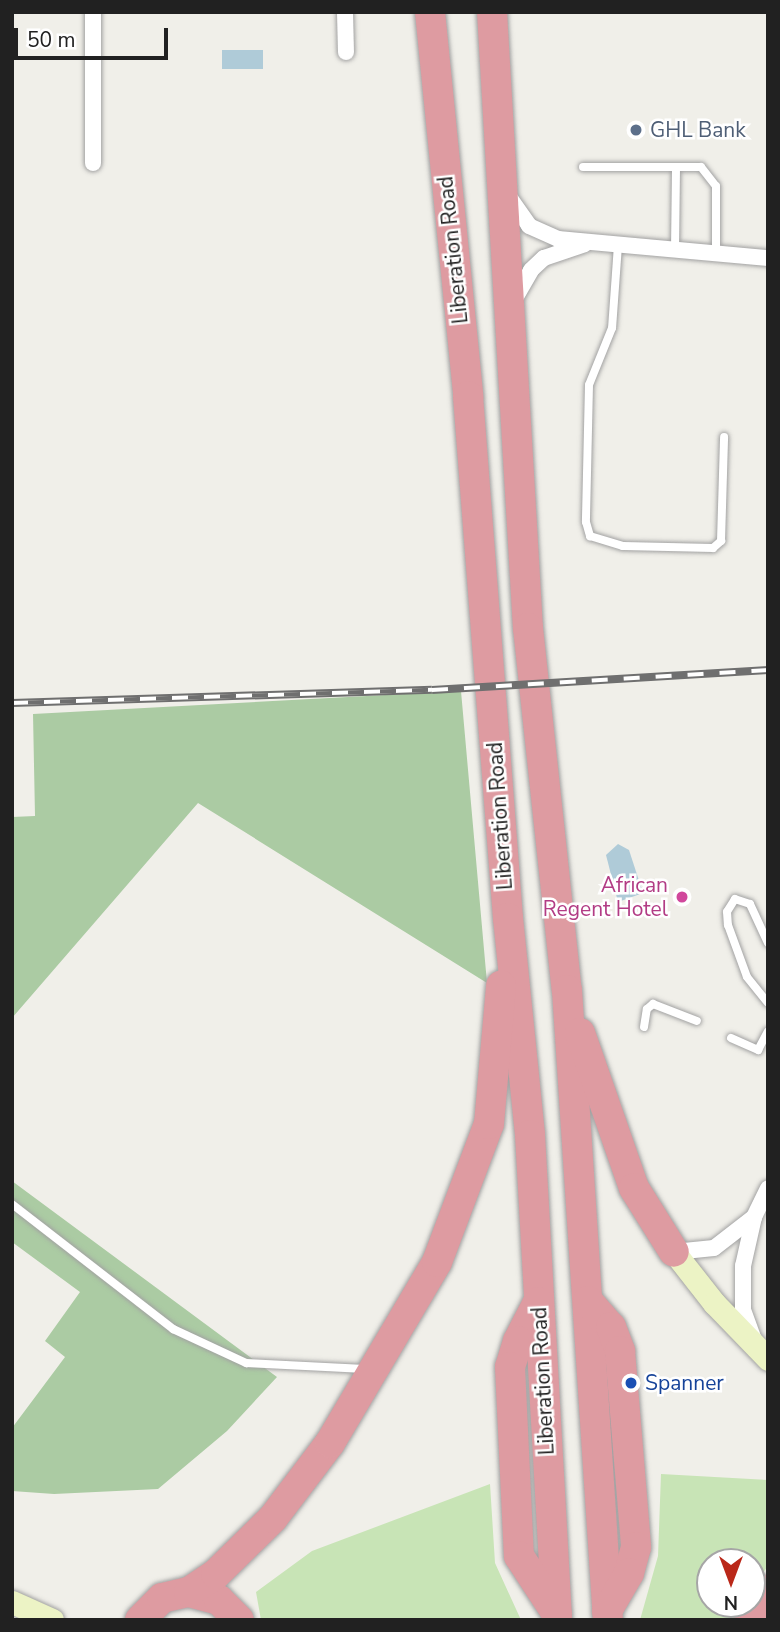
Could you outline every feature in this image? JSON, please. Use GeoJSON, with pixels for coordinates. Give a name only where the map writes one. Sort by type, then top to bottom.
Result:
{"type":"FeatureCollection","features":[{"type":"Feature","properties":{"kind":"highway","name":"Liberation Road"},"geometry":{"type":"LineString","coordinates":[[430,12],[468,396],[508,918],[530,1135],[557,1617]]}},
{"type":"Feature","properties":{"kind":"highway"},"geometry":{"type":"LineString","coordinates":[[492,12],[528,628],[567,990],[588,1301],[611,1327],[620,1351],[636,1547],[629,1573],[607,1615]]}},
{"type":"Feature","properties":{"kind":"highway"},"geometry":{"type":"LineString","coordinates":[[140,1620],[162,1598],[189,1592],[216,1574],[273,1518],[330,1443],[437,1262],[489,1124],[508,918]]}},
{"type":"Feature","properties":{"kind":"highway"},"geometry":{"type":"LineString","coordinates":[[567,990],[634,1188],[674,1252]]}},
{"type":"Feature","properties":{"kind":"highway"},"geometry":{"type":"LineString","coordinates":[[750,1620],[768,1590]]}},
{"type":"Feature","properties":{"kind":"highway"},"geometry":{"type":"LineString","coordinates":[[189,1592],[219,1600],[239,1620]]}},
{"type":"Feature","properties":{"kind":"street"},"geometry":{"type":"LineString","coordinates":[[93,12],[93,163]]}},
{"type":"Feature","properties":{"kind":"street"},"geometry":{"type":"LineString","coordinates":[[345,12],[346,52]]}},
{"type":"Feature","properties":{"kind":"street"},"geometry":{"type":"LineString","coordinates":[[500,183],[529,226],[558,239],[768,258]]}},
{"type":"Feature","properties":{"kind":"street"},"geometry":{"type":"LineString","coordinates":[[508,312],[531,270],[544,258],[587,243]]}},
{"type":"Feature","properties":{"kind":"street"},"geometry":{"type":"LineString","coordinates":[[763,1355],[743,1309],[741,1289],[754,1217],[768,1188]]}},
{"type":"Feature","properties":{"kind":"street"},"geometry":{"type":"LineString","coordinates":[[674,1252],[714,1248],[754,1217]]}},
{"type":"Feature","properties":{"kind":"street"},"geometry":{"type":"LineString","coordinates":[[674,1252],[763,1355]]}},
{"type":"Feature","properties":{"kind":"street"},"geometry":{"type":"LineString","coordinates":[[12,1602],[52,1620]]}},
{"type":"Feature","properties":{"kind":"lane"},"geometry":{"type":"LineString","coordinates":[[583,167],[701,167],[716,186],[716,253]]}},
{"type":"Feature","properties":{"kind":"lane"},"geometry":{"type":"LineString","coordinates":[[675,250],[676,167]]}},
{"type":"Feature","properties":{"kind":"lane"},"geometry":{"type":"LineString","coordinates":[[618,246],[612,328],[589,385],[586,522],[590,536],[623,546],[713,548],[721,541],[724,437]]}},
{"type":"Feature","properties":{"kind":"lane"},"geometry":{"type":"LineString","coordinates":[[768,943],[750,904],[735,899],[727,912],[729,925],[747,977],[768,1003]]}},
{"type":"Feature","properties":{"kind":"lane"},"geometry":{"type":"LineString","coordinates":[[644,1027],[647,1009],[653,1004],[697,1021]]}},
{"type":"Feature","properties":{"kind":"lane"},"geometry":{"type":"LineString","coordinates":[[731,1038],[758,1050],[768,1031]]}},
{"type":"Feature","properties":{"kind":"lane"},"geometry":{"type":"LineString","coordinates":[[12,1204],[173,1329],[246,1363],[373,1369]]}},
{"type":"Feature","properties":{"kind":"green space"},"geometry":{"type":"Polygon","coordinates":[[[461,691],[487,983],[198,803],[12,1018],[12,817],[35,816],[33,714],[461,691]]]}},
{"type":"Feature","properties":{"kind":"green space"},"geometry":{"type":"Polygon","coordinates":[[[12,1181],[277,1377],[227,1431],[158,1489],[54,1494],[12,1491],[12,1428],[65,1357],[45,1341],[80,1292],[12,1242],[12,1181]]]}},
{"type":"Feature","properties":{"kind":"green space"},"geometry":{"type":"Polygon","coordinates":[[[661,1474],[768,1480],[766,1568],[766,1548],[696,1548],[696,1618],[737,1618],[736,1620],[640,1620],[658,1556],[661,1474]]]}},
{"type":"Feature","properties":{"kind":"green space"},"geometry":{"type":"Polygon","coordinates":[[[490,1484],[495,1563],[521,1620],[261,1620],[256,1592],[312,1551],[490,1484]]]}},
{"type":"Feature","properties":{"kind":"water"},"geometry":{"type":"Polygon","coordinates":[[[222,50],[263,50],[263,69],[222,69],[222,50]]]}},
{"type":"Feature","properties":{"kind":"water"},"geometry":{"type":"Polygon","coordinates":[[[618,844],[629,850],[643,893],[618,902],[606,855],[618,844]]]}},
{"type":"Feature","properties":{"kind":"railway"},"geometry":{"type":"LineString","coordinates":[[12,703],[432,690],[768,670]]}},
{"type":"Feature","properties":{"kind":"place","name":"GHL Bank"},"geometry":{"type":"Point","coordinates":[636,130]}},
{"type":"Feature","properties":{"kind":"place","name":"African Regent Hotel"},"geometry":{"type":"Point","coordinates":[682,897]}},
{"type":"Feature","properties":{"kind":"place","name":"Spanner"},"geometry":{"type":"Point","coordinates":[631,1383]}}]}
